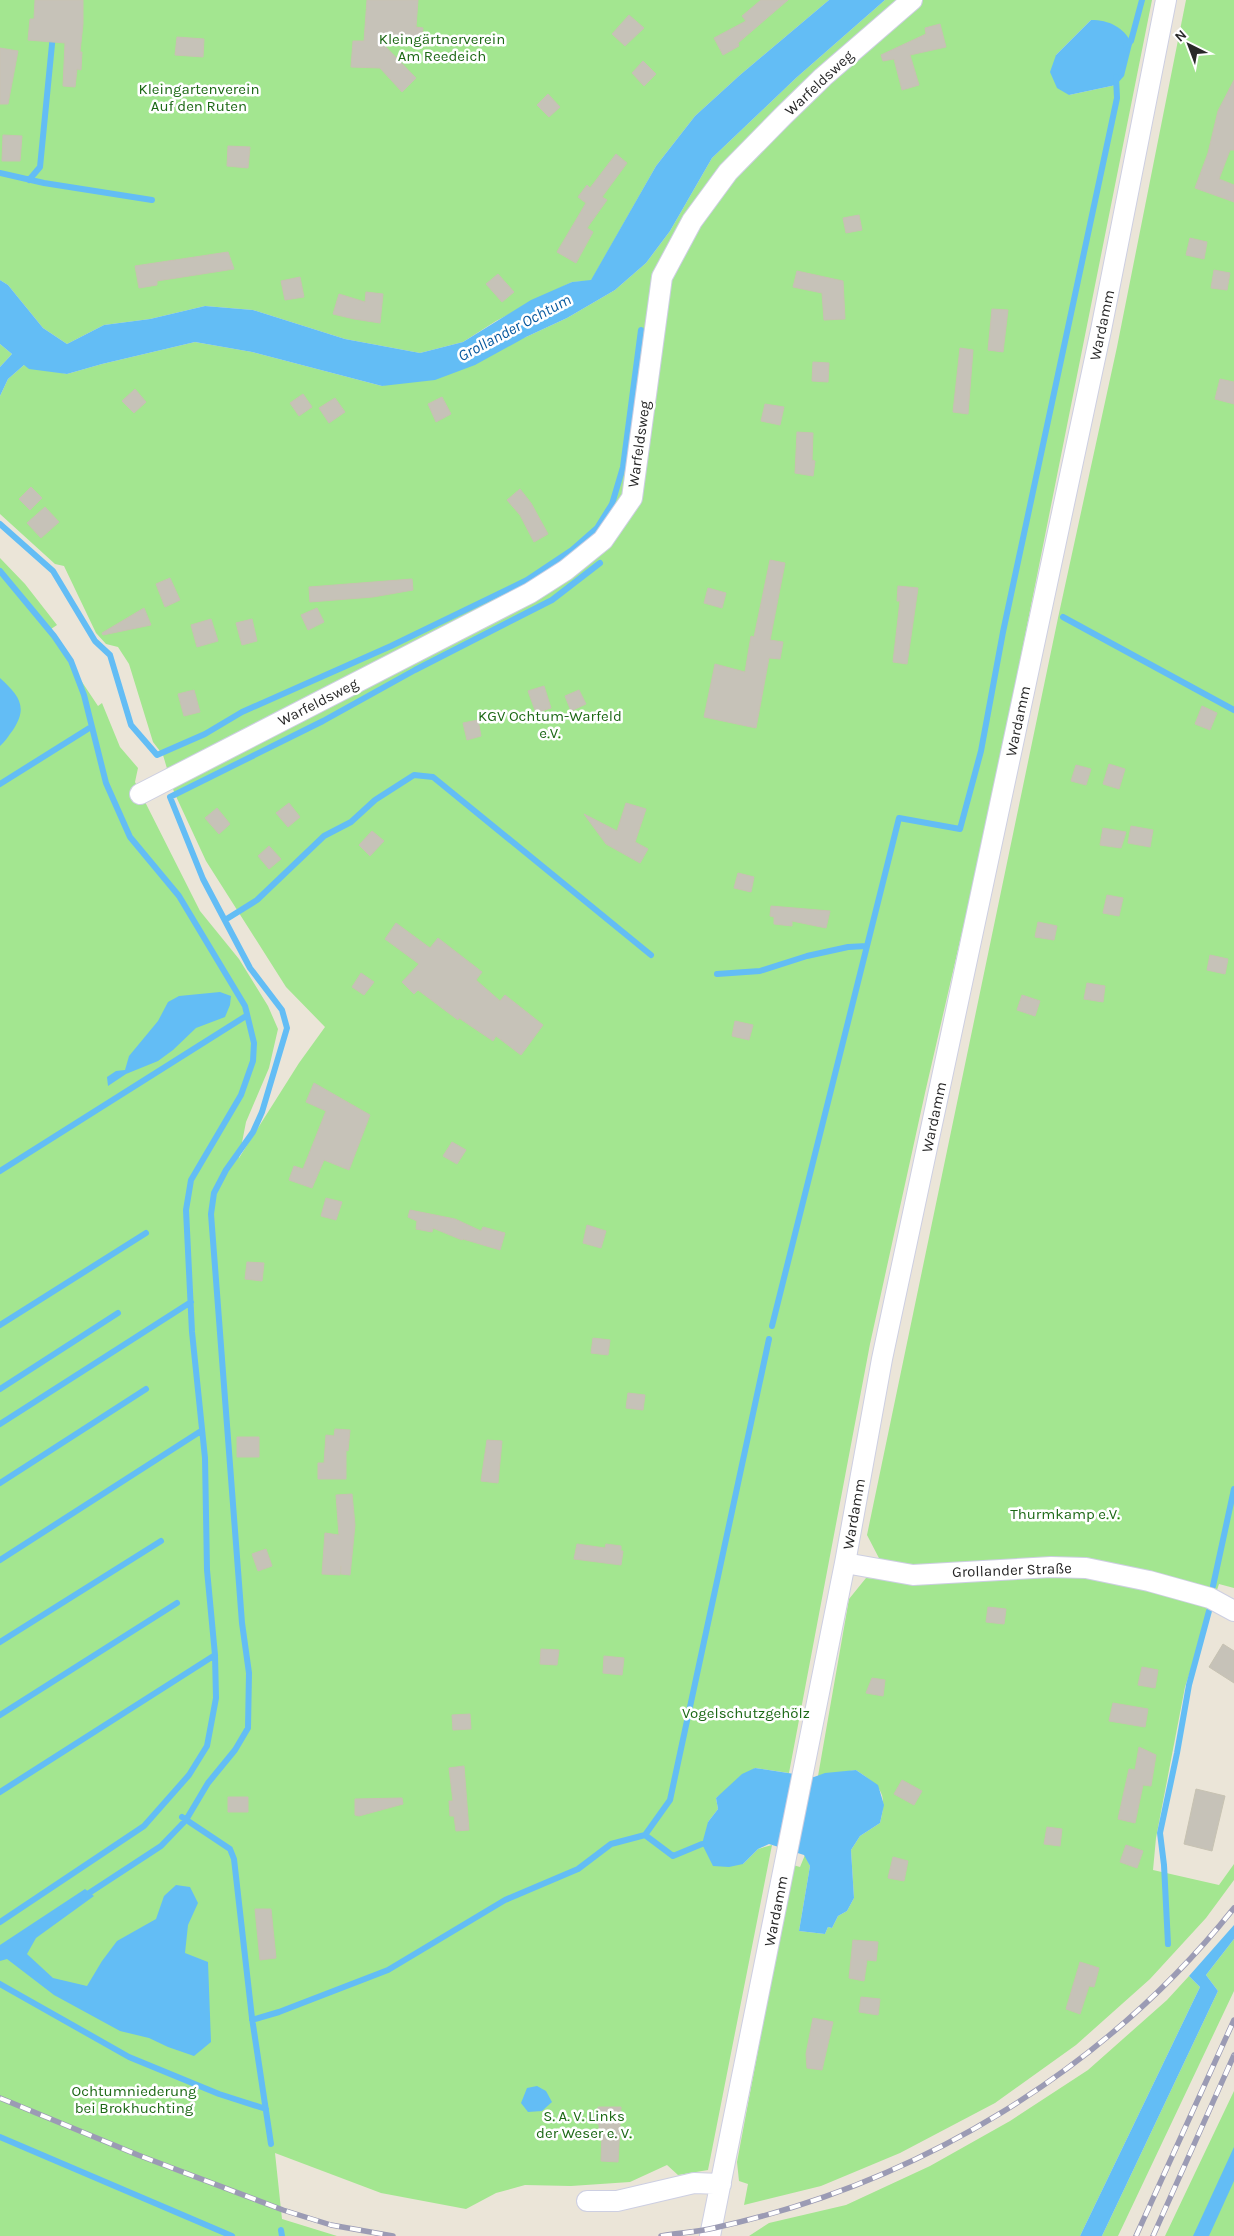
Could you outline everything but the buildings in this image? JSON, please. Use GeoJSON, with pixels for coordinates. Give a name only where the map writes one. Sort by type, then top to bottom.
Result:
{"type":"FeatureCollection","features":[{"type":"Feature","properties":{"kind":"street","name":"Warfeldsweg"},"geometry":{"type":"LineString","coordinates":[[140,794],[530,592],[566,570],[603,540],[632,498],[662,277],[692,221],[728,172],[783,116],[823,77],[912,0]]}},
{"type":"Feature","properties":{"kind":"street","name":"Wardamm"},"geometry":{"type":"LineString","coordinates":[[710,2236],[845,1563],[884,1349],[1099,340],[1166,0]]}},
{"type":"Feature","properties":{"kind":"street","name":"Grollander Straße"},"geometry":{"type":"LineString","coordinates":[[845,1563],[913,1575],[1051,1567],[1086,1568],[1149,1581],[1210,1598],[1234,1611]]}},
{"type":"Feature","properties":{"kind":"street"},"geometry":{"type":"LineString","coordinates":[[587,2201],[617,2201],[694,2183],[721,2184]]}},
{"type":"Feature","properties":{"kind":"green space"},"geometry":{"type":"Polygon","coordinates":[[[0,0],[829,0],[740,75],[695,116],[656,166],[591,281],[572,282],[496,321],[463,342],[420,353],[345,339],[253,310],[205,306],[150,319],[104,325],[67,344],[43,328],[8,285],[0,280],[0,0]]]}},
{"type":"Feature","properties":{"kind":"green space","name":"KGV Ochtum-Warfeld e.V."},"geometry":{"type":"Polygon","coordinates":[[[885,0],[1152,0],[991,806],[870,1344],[789,1773],[755,1768],[716,1798],[718,1809],[708,1822],[743,1864],[758,1849],[772,1845],[708,2170],[678,2175],[667,2165],[630,2182],[571,2186],[525,2185],[496,2193],[466,2209],[381,2193],[275,2153],[282,2219],[337,2236],[0,2236],[0,558],[25,584],[57,625],[48,631],[98,706],[102,703],[120,747],[138,768],[135,782],[200,911],[239,959],[268,1006],[278,1029],[269,1068],[246,1122],[239,1158],[299,1063],[325,1027],[286,987],[206,861],[174,792],[163,755],[153,742],[129,664],[118,647],[106,644],[96,633],[64,566],[55,564],[0,514],[0,396],[8,379],[24,365],[67,374],[195,342],[252,352],[382,386],[526,337],[567,318],[615,290],[646,263],[670,231],[712,158],[796,78],[885,0]],[[1091,20],[1056,55],[1069,95],[1116,85],[1091,20]]]}},
{"type":"Feature","properties":{"kind":"green space","name":"Thurmkamp e.V."},"geometry":{"type":"Polygon","coordinates":[[[1186,0],[1234,0],[1234,1588],[1219,1584],[1185,1687],[1156,1838],[1153,1870],[1219,1885],[1234,1864],[1234,1880],[1206,1918],[1150,1979],[1076,2045],[995,2103],[900,2153],[821,2186],[744,2205],[748,2184],[739,2181],[737,2162],[793,1865],[800,1867],[805,1855],[810,1866],[799,1931],[825,1934],[828,1927],[832,1928],[838,1916],[847,1911],[854,1898],[851,1850],[860,1836],[880,1823],[883,1797],[877,1786],[871,1781],[856,1770],[818,1776],[849,1599],[866,1578],[878,1579],[881,1562],[867,1535],[1058,618],[1117,347],[1186,0]]]}},
{"type":"Feature","properties":{"kind":"green space"},"geometry":{"type":"Polygon","coordinates":[[[0,344],[12,354],[0,367],[0,344]]]}},
{"type":"Feature","properties":{"kind":"green space"},"geometry":{"type":"Polygon","coordinates":[[[1234,1939],[1234,1991],[1118,2236],[1102,2236],[1218,1991],[1206,1975],[1234,1939]]]}},
{"type":"Feature","properties":{"kind":"green space"},"geometry":{"type":"Polygon","coordinates":[[[1189,1976],[1200,1987],[1080,2236],[749,2236],[769,2223],[846,2205],[930,2166],[1010,2121],[1088,2070],[1167,2000],[1189,1976]]]}},
{"type":"Feature","properties":{"kind":"green space"},"geometry":{"type":"Polygon","coordinates":[[[1234,2091],[1234,2236],[1165,2236],[1234,2091]]]}},
{"type":"Feature","properties":{"kind":"water","name":"Grollander Ochtum"},"geometry":{"type":"Polygon","coordinates":[[[829,0],[885,0],[796,78],[712,158],[670,231],[646,263],[615,290],[567,318],[526,337],[475,365],[435,380],[382,386],[252,352],[195,342],[67,374],[29,369],[24,365],[8,379],[0,396],[0,367],[12,354],[0,344],[0,280],[8,285],[43,328],[67,344],[104,325],[150,319],[205,306],[253,310],[345,339],[420,353],[463,342],[531,300],[572,282],[591,280],[656,166],[695,116],[740,75],[829,0]]]}},
{"type":"Feature","properties":{"kind":"water"},"geometry":{"type":"Polygon","coordinates":[[[1091,20],[1110,23],[1129,38],[1132,44],[1124,76],[1116,85],[1069,95],[1057,88],[1050,72],[1056,55],[1091,20]]]}},
{"type":"Feature","properties":{"kind":"water"},"geometry":{"type":"Polygon","coordinates":[[[0,678],[12,690],[21,707],[18,722],[0,746],[0,678]]]}},
{"type":"Feature","properties":{"kind":"water"},"geometry":{"type":"Polygon","coordinates":[[[220,992],[231,996],[230,1005],[225,1017],[196,1028],[173,1050],[158,1061],[126,1074],[108,1086],[107,1077],[116,1071],[125,1070],[129,1056],[158,1021],[168,1002],[179,996],[220,992]]]}},
{"type":"Feature","properties":{"kind":"water"},"geometry":{"type":"Polygon","coordinates":[[[755,1768],[814,1777],[825,1773],[856,1770],[878,1785],[884,1805],[880,1823],[860,1836],[851,1850],[854,1898],[847,1911],[838,1916],[832,1928],[828,1927],[825,1934],[799,1931],[810,1866],[804,1855],[769,1844],[758,1849],[743,1864],[729,1867],[713,1866],[702,1844],[708,1822],[718,1809],[716,1798],[742,1774],[755,1768]]]}},
{"type":"Feature","properties":{"kind":"water"},"geometry":{"type":"Polygon","coordinates":[[[176,1885],[190,1887],[198,1903],[188,1925],[185,1953],[208,1962],[211,2042],[194,2056],[149,2038],[120,2031],[54,1995],[7,1959],[0,1961],[0,1945],[85,1889],[94,1896],[36,1938],[27,1954],[53,1978],[87,1986],[117,1941],[156,1919],[164,1896],[176,1885]]]}},
{"type":"Feature","properties":{"kind":"water"},"geometry":{"type":"Polygon","coordinates":[[[1234,1925],[1234,1939],[1206,1975],[1218,1991],[1102,2236],[1080,2236],[1200,1987],[1189,1976],[1234,1925]]]}},
{"type":"Feature","properties":{"kind":"water"},"geometry":{"type":"Polygon","coordinates":[[[537,2086],[546,2091],[552,2102],[542,2111],[528,2112],[521,2103],[527,2088],[537,2086]]]}},
{"type":"Feature","properties":{"kind":"water"},"geometry":{"type":"Polygon","coordinates":[[[1234,2147],[1234,2181],[1209,2236],[1193,2236],[1234,2147]]]}},
{"type":"Feature","properties":{"kind":"waterway"},"geometry":{"type":"LineString","coordinates":[[1126,46],[1131,41],[1142,0]]}},
{"type":"Feature","properties":{"kind":"waterway"},"geometry":{"type":"LineString","coordinates":[[29,180],[40,167],[53,34]]}},
{"type":"Feature","properties":{"kind":"waterway"},"geometry":{"type":"LineString","coordinates":[[772,1326],[899,818],[960,829],[981,751],[1003,632],[1117,98],[1116,77]]}},
{"type":"Feature","properties":{"kind":"waterway"},"geometry":{"type":"LineString","coordinates":[[0,173],[44,183],[152,200]]}},
{"type":"Feature","properties":{"kind":"waterway"},"geometry":{"type":"LineString","coordinates":[[0,524],[53,571],[95,641],[110,655],[131,725],[157,755],[205,734],[242,712],[391,646],[527,580],[572,550],[597,528],[612,504],[623,467],[641,330]]}},
{"type":"Feature","properties":{"kind":"waterway"},"geometry":{"type":"LineString","coordinates":[[83,1897],[161,1846],[186,1820],[208,1783],[235,1750],[248,1728],[249,1673],[242,1623],[211,1214],[214,1193],[226,1170],[253,1132],[262,1112],[287,1028],[282,1010],[250,968],[203,879],[170,797],[323,721],[415,670],[552,600],[600,563]]}},
{"type":"Feature","properties":{"kind":"waterway"},"geometry":{"type":"LineString","coordinates":[[0,571],[54,636],[71,661],[84,695],[106,783],[130,837],[179,896],[245,1006],[254,1043],[253,1061],[241,1095],[191,1180],[186,1210],[192,1332],[205,1458],[207,1570],[215,1655],[216,1698],[207,1746],[189,1775],[144,1826],[0,1922]]}},
{"type":"Feature","properties":{"kind":"waterway"},"geometry":{"type":"LineString","coordinates":[[1063,617],[1234,710]]}},
{"type":"Feature","properties":{"kind":"waterway"},"geometry":{"type":"LineString","coordinates":[[0,784],[91,727]]}},
{"type":"Feature","properties":{"kind":"waterway"},"geometry":{"type":"LineString","coordinates":[[225,920],[257,900],[324,836],[351,822],[375,800],[414,775],[433,777],[651,955]]}},
{"type":"Feature","properties":{"kind":"waterway"},"geometry":{"type":"LineString","coordinates":[[717,974],[760,971],[807,956],[848,947],[867,946]]}},
{"type":"Feature","properties":{"kind":"waterway"},"geometry":{"type":"LineString","coordinates":[[0,1171],[246,1016]]}},
{"type":"Feature","properties":{"kind":"waterway"},"geometry":{"type":"LineString","coordinates":[[0,1325],[146,1233]]}},
{"type":"Feature","properties":{"kind":"waterway"},"geometry":{"type":"LineString","coordinates":[[0,1424],[191,1302]]}},
{"type":"Feature","properties":{"kind":"waterway"},"geometry":{"type":"LineString","coordinates":[[0,1389],[118,1313]]}},
{"type":"Feature","properties":{"kind":"waterway"},"geometry":{"type":"LineString","coordinates":[[645,1835],[670,1800],[769,1339]]}},
{"type":"Feature","properties":{"kind":"waterway"},"geometry":{"type":"LineString","coordinates":[[0,1483],[146,1389]]}},
{"type":"Feature","properties":{"kind":"waterway"},"geometry":{"type":"LineString","coordinates":[[0,1560],[201,1431]]}},
{"type":"Feature","properties":{"kind":"waterway"},"geometry":{"type":"LineString","coordinates":[[1213,1586],[1234,1489]]}},
{"type":"Feature","properties":{"kind":"waterway"},"geometry":{"type":"LineString","coordinates":[[0,1642],[161,1541]]}},
{"type":"Feature","properties":{"kind":"waterway"},"geometry":{"type":"LineString","coordinates":[[0,1715],[177,1603]]}},
{"type":"Feature","properties":{"kind":"waterway"},"geometry":{"type":"LineString","coordinates":[[1168,1944],[1164,1865],[1160,1833],[1189,1685],[1209,1611]]}},
{"type":"Feature","properties":{"kind":"waterway"},"geometry":{"type":"LineString","coordinates":[[0,1792],[215,1655]]}},
{"type":"Feature","properties":{"kind":"waterway"},"geometry":{"type":"LineString","coordinates":[[182,1817],[230,1849],[234,1859],[252,2018],[271,2144]]}},
{"type":"Feature","properties":{"kind":"waterway"},"geometry":{"type":"LineString","coordinates":[[252,2020],[279,2012],[388,1970],[505,1900],[578,1869],[611,1844],[645,1835],[673,1856],[702,1844]]}},
{"type":"Feature","properties":{"kind":"waterway"},"geometry":{"type":"LineString","coordinates":[[0,1984],[129,2057],[219,2094],[266,2109]]}},
{"type":"Feature","properties":{"kind":"waterway"},"geometry":{"type":"LineString","coordinates":[[0,2137],[232,2236]]}},
{"type":"Feature","properties":{"kind":"waterway"},"geometry":{"type":"LineString","coordinates":[[281,2230],[282,2236]]}},
{"type":"Feature","properties":{"kind":"railway"},"geometry":{"type":"LineString","coordinates":[[661,2236],[701,2231],[789,2208],[863,2182],[933,2150],[1001,2113],[1066,2069],[1126,2021],[1183,1967],[1234,1908]]}},
{"type":"Feature","properties":{"kind":"railway"},"geometry":{"type":"LineString","coordinates":[[1136,2236],[1234,2020]]}},
{"type":"Feature","properties":{"kind":"railway"},"geometry":{"type":"LineString","coordinates":[[1153,2236],[1234,2055]]}},
{"type":"Feature","properties":{"kind":"railway"},"geometry":{"type":"LineString","coordinates":[[0,2098],[138,2155],[283,2210],[331,2225],[393,2236]]}},
{"type":"Feature","properties":{"kind":"park label","name":"Kleingärtnerverein Am Reedeich"},"geometry":{"type":"Point","coordinates":[442,48]}},
{"type":"Feature","properties":{"kind":"park label","name":"Kleingartenverein Auf den Ruten"},"geometry":{"type":"Point","coordinates":[199,98]}},
{"type":"Feature","properties":{"kind":"park label","name":"Vogelschutzgehölz"},"geometry":{"type":"Point","coordinates":[746,1713]}},
{"type":"Feature","properties":{"kind":"park label","name":"Ochtumniederung bei Brokhuchting"},"geometry":{"type":"Point","coordinates":[134,2100]}},
{"type":"Feature","properties":{"kind":"park label","name":"S. A. V. Links der Weser e. V."},"geometry":{"type":"Point","coordinates":[584,2124]}}]}
